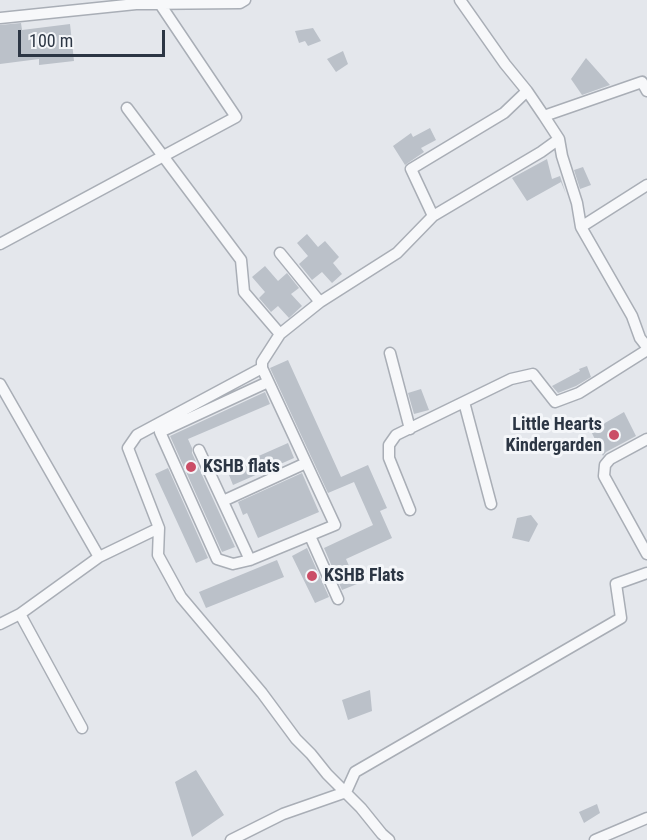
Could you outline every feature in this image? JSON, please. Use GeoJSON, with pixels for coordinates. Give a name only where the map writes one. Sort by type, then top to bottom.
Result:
{"type":"FeatureCollection","features":[{"type":"Feature","properties":{"kind":"street"},"geometry":{"type":"LineString","coordinates":[[0,18],[136,4],[240,3],[245,0]]}},
{"type":"Feature","properties":{"kind":"street"},"geometry":{"type":"LineString","coordinates":[[410,510],[389,458],[389,445],[396,435],[511,380],[533,374],[555,402],[579,393],[647,348],[640,338],[632,316],[581,227],[577,203],[559,139],[460,0]]}},
{"type":"Feature","properties":{"kind":"street"},"geometry":{"type":"LineString","coordinates":[[0,244],[236,117],[160,4]]}},
{"type":"Feature","properties":{"kind":"street"},"geometry":{"type":"LineString","coordinates":[[544,116],[642,82],[647,91]]}},
{"type":"Feature","properties":{"kind":"street"},"geometry":{"type":"LineString","coordinates":[[433,216],[411,170],[504,113],[527,91]]}},
{"type":"Feature","properties":{"kind":"street"},"geometry":{"type":"LineString","coordinates":[[127,108],[241,260],[244,292],[280,334]]}},
{"type":"Feature","properties":{"kind":"street"},"geometry":{"type":"LineString","coordinates":[[268,382],[160,432],[217,559],[233,564],[250,560],[335,525],[262,368],[265,356],[280,334],[320,302],[397,253],[433,216],[559,139]]}},
{"type":"Feature","properties":{"kind":"street"},"geometry":{"type":"LineString","coordinates":[[581,227],[647,185]]}},
{"type":"Feature","properties":{"kind":"street"},"geometry":{"type":"LineString","coordinates":[[279,253],[320,302]]}},
{"type":"Feature","properties":{"kind":"street"},"geometry":{"type":"LineString","coordinates":[[390,353],[410,429]]}},
{"type":"Feature","properties":{"kind":"street"},"geometry":{"type":"LineString","coordinates":[[262,368],[137,435],[128,448],[159,528],[158,555],[181,597],[262,693],[296,739],[389,840]]}},
{"type":"Feature","properties":{"kind":"street"},"geometry":{"type":"LineString","coordinates":[[0,384],[99,557]]}},
{"type":"Feature","properties":{"kind":"street"},"geometry":{"type":"LineString","coordinates":[[464,402],[491,504]]}},
{"type":"Feature","properties":{"kind":"street"},"geometry":{"type":"LineString","coordinates":[[647,439],[609,459],[605,465],[604,477],[647,554]]}},
{"type":"Feature","properties":{"kind":"street"},"geometry":{"type":"LineString","coordinates":[[199,450],[250,560]]}},
{"type":"Feature","properties":{"kind":"street"},"geometry":{"type":"LineString","coordinates":[[223,501],[306,463]]}},
{"type":"Feature","properties":{"kind":"street"},"geometry":{"type":"LineString","coordinates":[[0,624],[20,614],[99,557],[159,528]]}},
{"type":"Feature","properties":{"kind":"street"},"geometry":{"type":"LineString","coordinates":[[310,536],[338,599]]}},
{"type":"Feature","properties":{"kind":"street"},"geometry":{"type":"LineString","coordinates":[[231,840],[283,814],[346,792],[355,772],[621,618],[615,584],[647,573]]}},
{"type":"Feature","properties":{"kind":"street"},"geometry":{"type":"LineString","coordinates":[[20,614],[82,728]]}},
{"type":"Feature","properties":{"kind":"street"},"geometry":{"type":"LineString","coordinates":[[595,840],[647,818]]}},
{"type":"Feature","properties":{"kind":"building"},"geometry":{"type":"Polygon","coordinates":[[[21,23],[22,30],[70,24],[74,61],[39,65],[39,59],[0,64],[0,25],[21,23]]]}},
{"type":"Feature","properties":{"kind":"building"},"geometry":{"type":"Polygon","coordinates":[[[313,28],[321,41],[308,46],[305,41],[299,43],[295,31],[313,28]]]}},
{"type":"Feature","properties":{"kind":"building"},"geometry":{"type":"Polygon","coordinates":[[[343,51],[348,64],[336,72],[327,59],[343,51]]]}},
{"type":"Feature","properties":{"kind":"building"},"geometry":{"type":"Polygon","coordinates":[[[586,58],[610,85],[582,95],[571,79],[586,58]]]}},
{"type":"Feature","properties":{"kind":"building"},"geometry":{"type":"Polygon","coordinates":[[[430,128],[436,140],[421,148],[424,152],[405,165],[393,146],[411,133],[413,137],[430,128]]]}},
{"type":"Feature","properties":{"kind":"building"},"geometry":{"type":"Polygon","coordinates":[[[547,159],[552,179],[560,176],[566,194],[561,182],[527,201],[512,178],[547,159]]]}},
{"type":"Feature","properties":{"kind":"building"},"geometry":{"type":"Polygon","coordinates":[[[583,167],[591,185],[580,189],[574,170],[583,167]]]}},
{"type":"Feature","properties":{"kind":"building"},"geometry":{"type":"Polygon","coordinates":[[[307,234],[318,247],[325,241],[339,257],[333,263],[342,274],[332,283],[322,272],[312,280],[299,264],[308,256],[297,243],[307,234]]]}},
{"type":"Feature","properties":{"kind":"building"},"geometry":{"type":"Polygon","coordinates":[[[265,266],[278,281],[287,273],[299,288],[291,294],[302,306],[289,318],[278,306],[271,312],[259,298],[265,292],[252,277],[265,266]]]}},
{"type":"Feature","properties":{"kind":"building"},"geometry":{"type":"Polygon","coordinates":[[[288,360],[341,477],[368,465],[387,508],[380,511],[392,538],[346,559],[357,584],[342,590],[324,548],[373,525],[354,482],[328,493],[270,368],[288,360]]]}},
{"type":"Feature","properties":{"kind":"building"},"geometry":{"type":"Polygon","coordinates":[[[587,366],[591,377],[576,386],[558,393],[552,386],[580,371],[579,369],[587,366]]]}},
{"type":"Feature","properties":{"kind":"building"},"geometry":{"type":"Polygon","coordinates":[[[421,389],[429,410],[414,414],[408,393],[421,389]]]}},
{"type":"Feature","properties":{"kind":"building"},"geometry":{"type":"Polygon","coordinates":[[[265,392],[270,404],[188,439],[192,453],[235,547],[222,552],[170,436],[265,392]]]}},
{"type":"Feature","properties":{"kind":"building","name":"Little Hearts Kindergarden"},"geometry":{"type":"Polygon","coordinates":[[[624,412],[636,436],[606,452],[603,456],[591,431],[624,412]]]}},
{"type":"Feature","properties":{"kind":"building"},"geometry":{"type":"Polygon","coordinates":[[[288,443],[294,458],[233,485],[227,470],[288,443]]]}},
{"type":"Feature","properties":{"kind":"building"},"geometry":{"type":"Polygon","coordinates":[[[168,468],[208,558],[196,563],[155,474],[168,468]]]}},
{"type":"Feature","properties":{"kind":"building"},"geometry":{"type":"Polygon","coordinates":[[[302,473],[319,512],[258,538],[247,513],[243,515],[238,502],[302,473]]]}},
{"type":"Feature","properties":{"kind":"building"},"geometry":{"type":"Polygon","coordinates":[[[531,515],[538,524],[529,542],[512,538],[517,518],[531,515]]]}},
{"type":"Feature","properties":{"kind":"building","name":"KSHB Flats"},"geometry":{"type":"Polygon","coordinates":[[[307,548],[329,597],[315,603],[292,556],[307,548]]]}},
{"type":"Feature","properties":{"kind":"building"},"geometry":{"type":"Polygon","coordinates":[[[277,560],[284,577],[206,608],[199,592],[277,560]]]}},
{"type":"Feature","properties":{"kind":"building"},"geometry":{"type":"Polygon","coordinates":[[[370,690],[372,711],[348,720],[342,700],[370,690]]]}},
{"type":"Feature","properties":{"kind":"building"},"geometry":{"type":"Polygon","coordinates":[[[196,770],[224,815],[192,837],[175,782],[196,770]]]}},
{"type":"Feature","properties":{"kind":"building"},"geometry":{"type":"Polygon","coordinates":[[[597,804],[600,813],[584,823],[579,812],[597,804]]]}},
{"type":"Feature","properties":{"kind":"place","name":"Little Hearts Kindergarden"},"geometry":{"type":"Point","coordinates":[614,435]}},
{"type":"Feature","properties":{"kind":"place","name":"KSHB flats"},"geometry":{"type":"Point","coordinates":[191,467]}},
{"type":"Feature","properties":{"kind":"place","name":"KSHB Flats"},"geometry":{"type":"Point","coordinates":[312,576]}}]}
